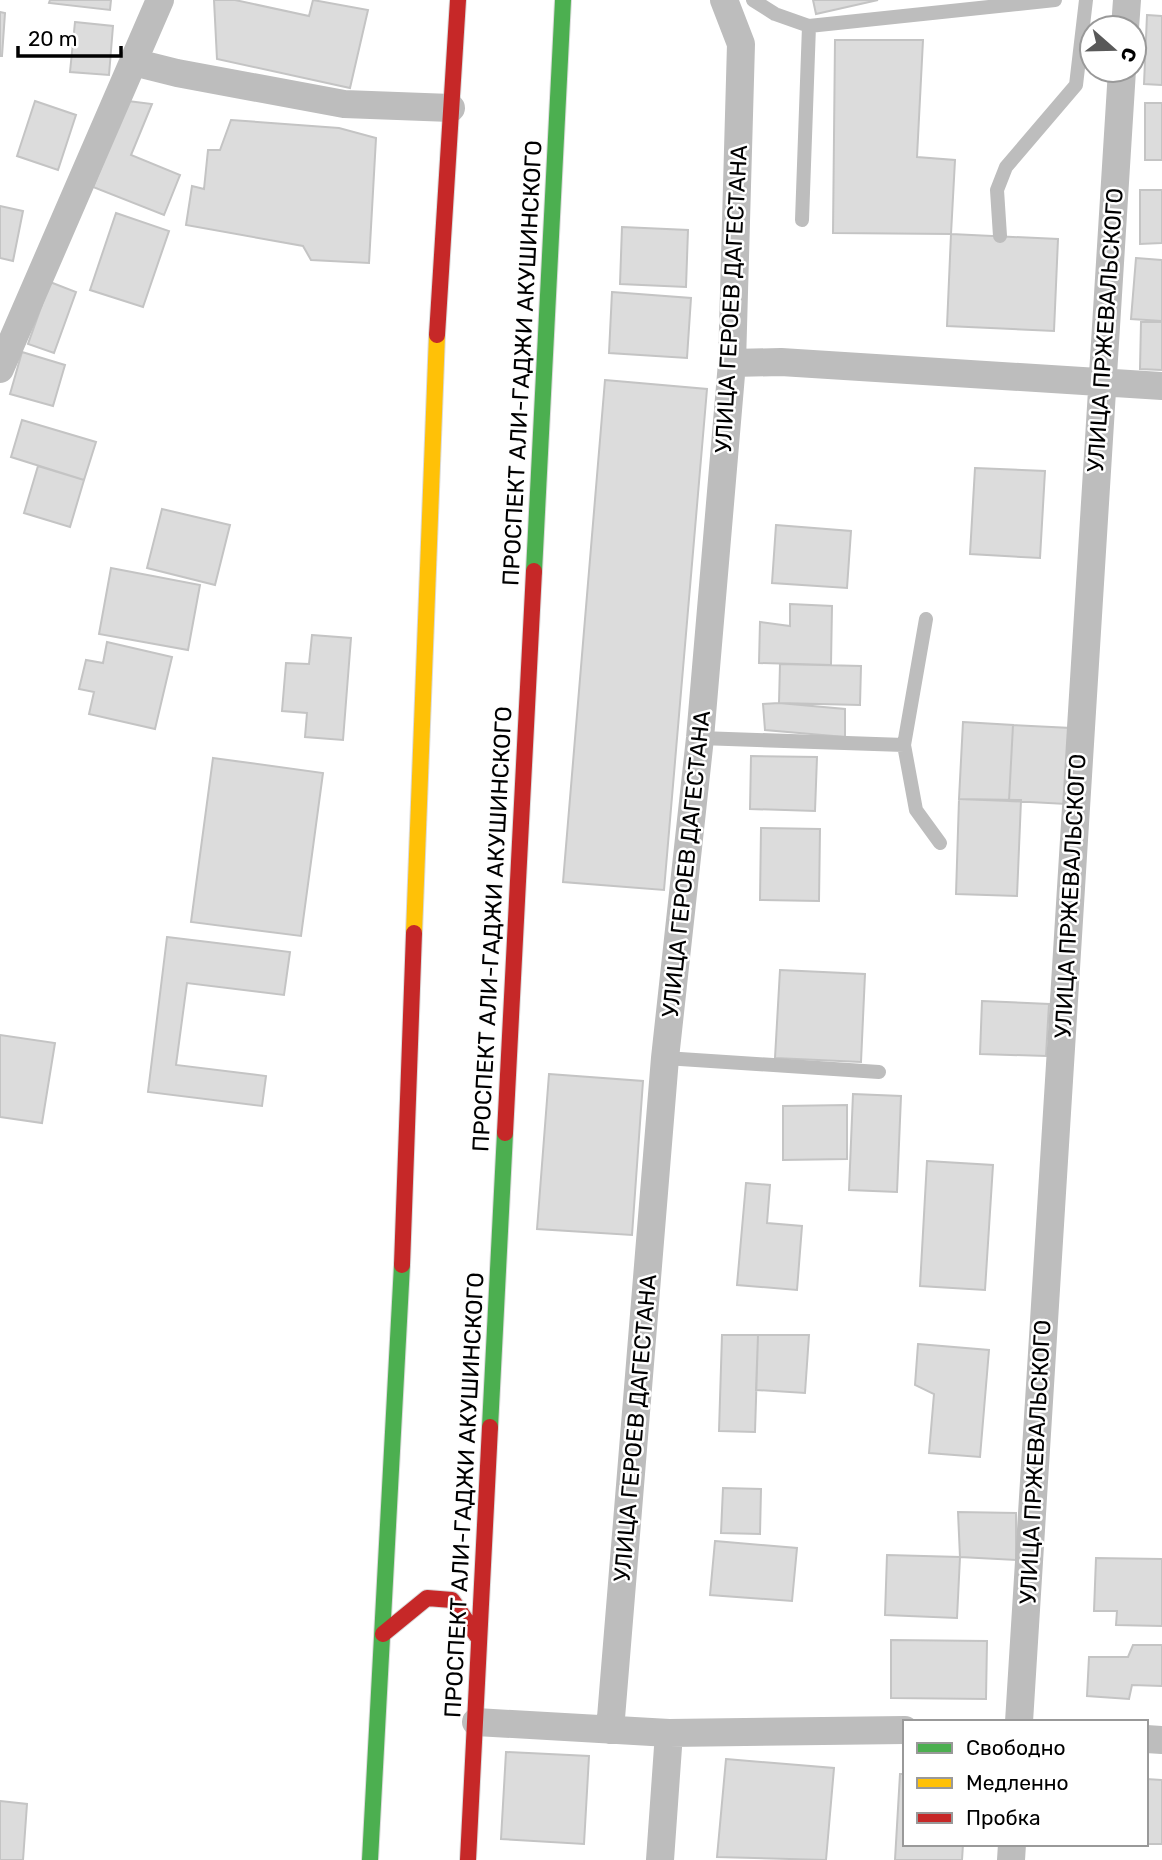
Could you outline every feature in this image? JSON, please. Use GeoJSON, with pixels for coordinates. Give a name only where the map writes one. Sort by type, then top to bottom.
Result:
{"type":"FeatureCollection","features":[{"type":"Feature","properties":{"kind":"main road"},"geometry":{"type":"LineString","coordinates":[[370,1860],[398,1370],[437,323],[458,0]]}},
{"type":"Feature","properties":{"kind":"main road","name":"ПРОСПЕКТ АЛИ-ГАДЖИ АКУШИНСКОГО"},"geometry":{"type":"LineString","coordinates":[[468,1860],[476,1722],[477,1636],[563,0]]}},
{"type":"Feature","properties":{"kind":"main road"},"geometry":{"type":"LineString","coordinates":[[383,1634],[426,1598],[452,1600],[477,1636]]}},
{"type":"Feature","properties":{"kind":"street"},"geometry":{"type":"LineString","coordinates":[[0,369],[160,0]]}},
{"type":"Feature","properties":{"kind":"street","name":"УЛИЦА ГЕРОЕВ ДАГЕСТАНА"},"geometry":{"type":"LineString","coordinates":[[610,1730],[666,1058],[700,738],[732,363],[741,44],[724,0]]}},
{"type":"Feature","properties":{"kind":"street"},"geometry":{"type":"LineString","coordinates":[[133,62],[177,73],[344,104],[451,108]]}},
{"type":"Feature","properties":{"kind":"street","name":"УЛИЦА ПРЖЕВАЛЬСКОГО"},"geometry":{"type":"LineString","coordinates":[[1019,1720],[1121,84]]}},
{"type":"Feature","properties":{"kind":"street"},"geometry":{"type":"LineString","coordinates":[[732,363],[781,362],[1162,386]]}},
{"type":"Feature","properties":{"kind":"street"},"geometry":{"type":"LineString","coordinates":[[476,1722],[669,1733],[903,1730]]}},
{"type":"Feature","properties":{"kind":"street"},"geometry":{"type":"LineString","coordinates":[[660,1860],[669,1733]]}},
{"type":"Feature","properties":{"kind":"lane"},"geometry":{"type":"LineString","coordinates":[[753,0],[775,14],[809,26],[1055,0]]}},
{"type":"Feature","properties":{"kind":"lane"},"geometry":{"type":"LineString","coordinates":[[1000,236],[997,190],[1006,167],[1076,85],[1086,0]]}},
{"type":"Feature","properties":{"kind":"lane"},"geometry":{"type":"LineString","coordinates":[[802,220],[809,26]]}},
{"type":"Feature","properties":{"kind":"lane"},"geometry":{"type":"LineString","coordinates":[[926,619],[904,745],[916,810],[940,842]]}},
{"type":"Feature","properties":{"kind":"lane"},"geometry":{"type":"LineString","coordinates":[[700,738],[904,745]]}},
{"type":"Feature","properties":{"kind":"lane"},"geometry":{"type":"LineString","coordinates":[[666,1058],[879,1072]]}},
{"type":"Feature","properties":{"kind":"building"},"geometry":{"type":"Polygon","coordinates":[[[50,0],[111,0],[110,10],[49,3],[50,0]]]}},
{"type":"Feature","properties":{"kind":"building"},"geometry":{"type":"Polygon","coordinates":[[[214,0],[235,0],[309,16],[313,0],[368,10],[350,88],[217,59],[214,0]]]}},
{"type":"Feature","properties":{"kind":"building"},"geometry":{"type":"Polygon","coordinates":[[[813,0],[878,0],[816,14],[813,0]]]}},
{"type":"Feature","properties":{"kind":"building"},"geometry":{"type":"Polygon","coordinates":[[[0,12],[5,13],[2,56],[0,56],[0,12]]]}},
{"type":"Feature","properties":{"kind":"building"},"geometry":{"type":"Polygon","coordinates":[[[1148,15],[1162,16],[1162,85],[1144,84],[1148,84],[1148,15]]]}},
{"type":"Feature","properties":{"kind":"building"},"geometry":{"type":"Polygon","coordinates":[[[75,22],[113,26],[109,75],[70,72],[75,22]]]}},
{"type":"Feature","properties":{"kind":"building"},"geometry":{"type":"Polygon","coordinates":[[[835,40],[923,40],[917,157],[955,160],[951,234],[833,233],[835,40]]]}},
{"type":"Feature","properties":{"kind":"building"},"geometry":{"type":"Polygon","coordinates":[[[35,101],[76,115],[58,170],[17,156],[35,101]]]}},
{"type":"Feature","properties":{"kind":"building"},"geometry":{"type":"Polygon","coordinates":[[[128,101],[152,104],[131,155],[180,175],[164,215],[93,187],[128,101]]]}},
{"type":"Feature","properties":{"kind":"building"},"geometry":{"type":"Polygon","coordinates":[[[1145,103],[1162,103],[1162,160],[1145,160],[1145,103]]]}},
{"type":"Feature","properties":{"kind":"building"},"geometry":{"type":"Polygon","coordinates":[[[231,120],[339,128],[376,138],[369,263],[311,260],[303,246],[186,225],[192,186],[204,189],[208,150],[220,150],[231,120]]]}},
{"type":"Feature","properties":{"kind":"building"},"geometry":{"type":"Polygon","coordinates":[[[1140,190],[1162,190],[1162,243],[1140,244],[1140,190]]]}},
{"type":"Feature","properties":{"kind":"building"},"geometry":{"type":"Polygon","coordinates":[[[0,206],[23,211],[13,261],[0,258],[0,206]]]}},
{"type":"Feature","properties":{"kind":"building"},"geometry":{"type":"Polygon","coordinates":[[[116,213],[169,231],[143,307],[90,290],[116,213]]]}},
{"type":"Feature","properties":{"kind":"building"},"geometry":{"type":"Polygon","coordinates":[[[622,227],[688,230],[686,287],[620,284],[622,227]]]}},
{"type":"Feature","properties":{"kind":"building"},"geometry":{"type":"Polygon","coordinates":[[[951,234],[1058,239],[1054,331],[947,326],[951,234]]]}},
{"type":"Feature","properties":{"kind":"building"},"geometry":{"type":"Polygon","coordinates":[[[1136,258],[1162,260],[1162,321],[1131,319],[1136,258]]]}},
{"type":"Feature","properties":{"kind":"building"},"geometry":{"type":"Polygon","coordinates":[[[50,282],[76,292],[54,353],[28,344],[50,282]]]}},
{"type":"Feature","properties":{"kind":"building"},"geometry":{"type":"Polygon","coordinates":[[[612,292],[691,298],[687,358],[609,353],[612,292]]]}},
{"type":"Feature","properties":{"kind":"building"},"geometry":{"type":"Polygon","coordinates":[[[1141,322],[1162,322],[1162,370],[1140,369],[1141,322]]]}},
{"type":"Feature","properties":{"kind":"building"},"geometry":{"type":"Polygon","coordinates":[[[22,352],[65,365],[53,406],[10,394],[22,352]]]}},
{"type":"Feature","properties":{"kind":"building"},"geometry":{"type":"Polygon","coordinates":[[[605,380],[707,389],[664,890],[563,882],[605,380]]]}},
{"type":"Feature","properties":{"kind":"building"},"geometry":{"type":"Polygon","coordinates":[[[22,420],[96,442],[84,480],[11,457],[22,420]]]}},
{"type":"Feature","properties":{"kind":"building"},"geometry":{"type":"Polygon","coordinates":[[[38,466],[84,480],[70,527],[24,513],[38,466]]]}},
{"type":"Feature","properties":{"kind":"building"},"geometry":{"type":"Polygon","coordinates":[[[975,468],[1045,471],[1040,558],[970,554],[975,468]]]}},
{"type":"Feature","properties":{"kind":"building"},"geometry":{"type":"Polygon","coordinates":[[[162,509],[230,525],[215,585],[147,568],[162,509]]]}},
{"type":"Feature","properties":{"kind":"building"},"geometry":{"type":"Polygon","coordinates":[[[776,525],[851,531],[847,588],[772,583],[776,525]]]}},
{"type":"Feature","properties":{"kind":"building"},"geometry":{"type":"Polygon","coordinates":[[[111,568],[200,585],[188,650],[99,634],[111,568]]]}},
{"type":"Feature","properties":{"kind":"building"},"geometry":{"type":"Polygon","coordinates":[[[790,604],[832,606],[831,665],[759,663],[760,622],[790,626],[790,604]]]}},
{"type":"Feature","properties":{"kind":"building"},"geometry":{"type":"Polygon","coordinates":[[[312,635],[351,638],[343,740],[305,737],[307,713],[282,711],[286,663],[309,664],[312,635]]]}},
{"type":"Feature","properties":{"kind":"building"},"geometry":{"type":"Polygon","coordinates":[[[107,642],[172,657],[155,729],[89,714],[94,692],[79,689],[86,660],[103,663],[107,642]]]}},
{"type":"Feature","properties":{"kind":"building"},"geometry":{"type":"Polygon","coordinates":[[[780,664],[861,666],[860,705],[779,703],[780,664]]]}},
{"type":"Feature","properties":{"kind":"building"},"geometry":{"type":"Polygon","coordinates":[[[763,704],[845,709],[845,737],[765,730],[763,704]]]}},
{"type":"Feature","properties":{"kind":"building"},"geometry":{"type":"Polygon","coordinates":[[[963,722],[1013,725],[1009,801],[959,799],[963,722]]]}},
{"type":"Feature","properties":{"kind":"building"},"geometry":{"type":"Polygon","coordinates":[[[1013,725],[1071,728],[1066,804],[1009,801],[1013,725]]]}},
{"type":"Feature","properties":{"kind":"building"},"geometry":{"type":"Polygon","coordinates":[[[751,756],[817,757],[815,811],[750,809],[751,756]]]}},
{"type":"Feature","properties":{"kind":"building"},"geometry":{"type":"Polygon","coordinates":[[[213,758],[323,773],[301,936],[191,922],[213,758]]]}},
{"type":"Feature","properties":{"kind":"building"},"geometry":{"type":"Polygon","coordinates":[[[959,799],[1021,800],[1017,896],[956,894],[959,799]]]}},
{"type":"Feature","properties":{"kind":"building"},"geometry":{"type":"Polygon","coordinates":[[[761,828],[820,829],[819,901],[760,900],[761,828]]]}},
{"type":"Feature","properties":{"kind":"building"},"geometry":{"type":"Polygon","coordinates":[[[167,937],[290,952],[284,995],[187,983],[176,1065],[266,1076],[262,1106],[148,1092],[167,937]]]}},
{"type":"Feature","properties":{"kind":"building"},"geometry":{"type":"Polygon","coordinates":[[[780,970],[865,974],[861,1062],[775,1058],[780,970]]]}},
{"type":"Feature","properties":{"kind":"building"},"geometry":{"type":"Polygon","coordinates":[[[982,1001],[1049,1004],[1046,1056],[980,1054],[982,1001]]]}},
{"type":"Feature","properties":{"kind":"building"},"geometry":{"type":"Polygon","coordinates":[[[0,1035],[55,1043],[42,1123],[0,1117],[0,1035]]]}},
{"type":"Feature","properties":{"kind":"building"},"geometry":{"type":"Polygon","coordinates":[[[549,1074],[643,1081],[632,1235],[537,1229],[549,1074]]]}},
{"type":"Feature","properties":{"kind":"building"},"geometry":{"type":"Polygon","coordinates":[[[853,1094],[901,1096],[897,1192],[849,1190],[853,1094]]]}},
{"type":"Feature","properties":{"kind":"building"},"geometry":{"type":"Polygon","coordinates":[[[847,1105],[847,1159],[783,1160],[783,1106],[847,1105]]]}},
{"type":"Feature","properties":{"kind":"building"},"geometry":{"type":"Polygon","coordinates":[[[927,1161],[993,1165],[985,1290],[920,1286],[927,1161]]]}},
{"type":"Feature","properties":{"kind":"building"},"geometry":{"type":"Polygon","coordinates":[[[746,1183],[770,1185],[767,1223],[802,1226],[797,1290],[737,1285],[746,1183]]]}},
{"type":"Feature","properties":{"kind":"building"},"geometry":{"type":"Polygon","coordinates":[[[722,1335],[758,1335],[755,1432],[719,1431],[722,1335]]]}},
{"type":"Feature","properties":{"kind":"building"},"geometry":{"type":"Polygon","coordinates":[[[758,1335],[809,1335],[805,1393],[756,1390],[758,1335]]]}},
{"type":"Feature","properties":{"kind":"building"},"geometry":{"type":"Polygon","coordinates":[[[918,1344],[989,1350],[980,1457],[929,1453],[934,1394],[915,1385],[918,1344]]]}},
{"type":"Feature","properties":{"kind":"building"},"geometry":{"type":"Polygon","coordinates":[[[723,1488],[761,1489],[760,1534],[721,1533],[723,1488]]]}},
{"type":"Feature","properties":{"kind":"building"},"geometry":{"type":"Polygon","coordinates":[[[958,1512],[1016,1513],[1016,1560],[960,1557],[958,1512]]]}},
{"type":"Feature","properties":{"kind":"building"},"geometry":{"type":"Polygon","coordinates":[[[715,1541],[797,1548],[792,1601],[710,1595],[715,1541]]]}},
{"type":"Feature","properties":{"kind":"building"},"geometry":{"type":"Polygon","coordinates":[[[887,1555],[960,1557],[957,1618],[885,1615],[887,1555]]]}},
{"type":"Feature","properties":{"kind":"building"},"geometry":{"type":"Polygon","coordinates":[[[1096,1558],[1162,1559],[1162,1626],[1116,1625],[1117,1611],[1094,1611],[1096,1558]]]}},
{"type":"Feature","properties":{"kind":"building"},"geometry":{"type":"Polygon","coordinates":[[[891,1640],[987,1641],[986,1699],[891,1698],[891,1640]]]}},
{"type":"Feature","properties":{"kind":"building"},"geometry":{"type":"Polygon","coordinates":[[[1133,1645],[1162,1645],[1162,1686],[1132,1685],[1129,1699],[1087,1696],[1089,1657],[1128,1657],[1133,1645]]]}},
{"type":"Feature","properties":{"kind":"building"},"geometry":{"type":"Polygon","coordinates":[[[506,1752],[589,1756],[584,1844],[501,1839],[506,1752]]]}},
{"type":"Feature","properties":{"kind":"building"},"geometry":{"type":"Polygon","coordinates":[[[726,1759],[834,1768],[826,1860],[717,1857],[726,1759]]]}},
{"type":"Feature","properties":{"kind":"building"},"geometry":{"type":"Polygon","coordinates":[[[900,1774],[903,1774],[903,1846],[963,1846],[962,1860],[895,1860],[900,1774]]]}},
{"type":"Feature","properties":{"kind":"building"},"geometry":{"type":"Polygon","coordinates":[[[1148,1779],[1162,1780],[1162,1844],[1148,1844],[1148,1779]]]}},
{"type":"Feature","properties":{"kind":"building"},"geometry":{"type":"Polygon","coordinates":[[[0,1801],[27,1804],[23,1860],[0,1860],[0,1801]]]}},
{"type":"Feature","properties":{"kind":"traffic: fast"},"geometry":{"type":"LineString","coordinates":[[534,571],[563,0]]}},
{"type":"Feature","properties":{"kind":"traffic: fast"},"geometry":{"type":"LineString","coordinates":[[490,1427],[505,1133]]}},
{"type":"Feature","properties":{"kind":"traffic: fast"},"geometry":{"type":"LineString","coordinates":[[370,1860],[402,1265]]}},
{"type":"Feature","properties":{"kind":"traffic: slow"},"geometry":{"type":"LineString","coordinates":[[414,933],[437,335]]}},
{"type":"Feature","properties":{"kind":"traffic: jam"},"geometry":{"type":"LineString","coordinates":[[437,335],[458,0]]}},
{"type":"Feature","properties":{"kind":"traffic: jam"},"geometry":{"type":"LineString","coordinates":[[505,1133],[534,571]]}},
{"type":"Feature","properties":{"kind":"traffic: jam"},"geometry":{"type":"LineString","coordinates":[[402,1265],[414,933]]}},
{"type":"Feature","properties":{"kind":"traffic: jam"},"geometry":{"type":"LineString","coordinates":[[468,1860],[490,1427]]}},
{"type":"Feature","properties":{"kind":"traffic: jam"},"geometry":{"type":"LineString","coordinates":[[383,1634],[427,1598],[452,1600],[477,1636]]}}]}
